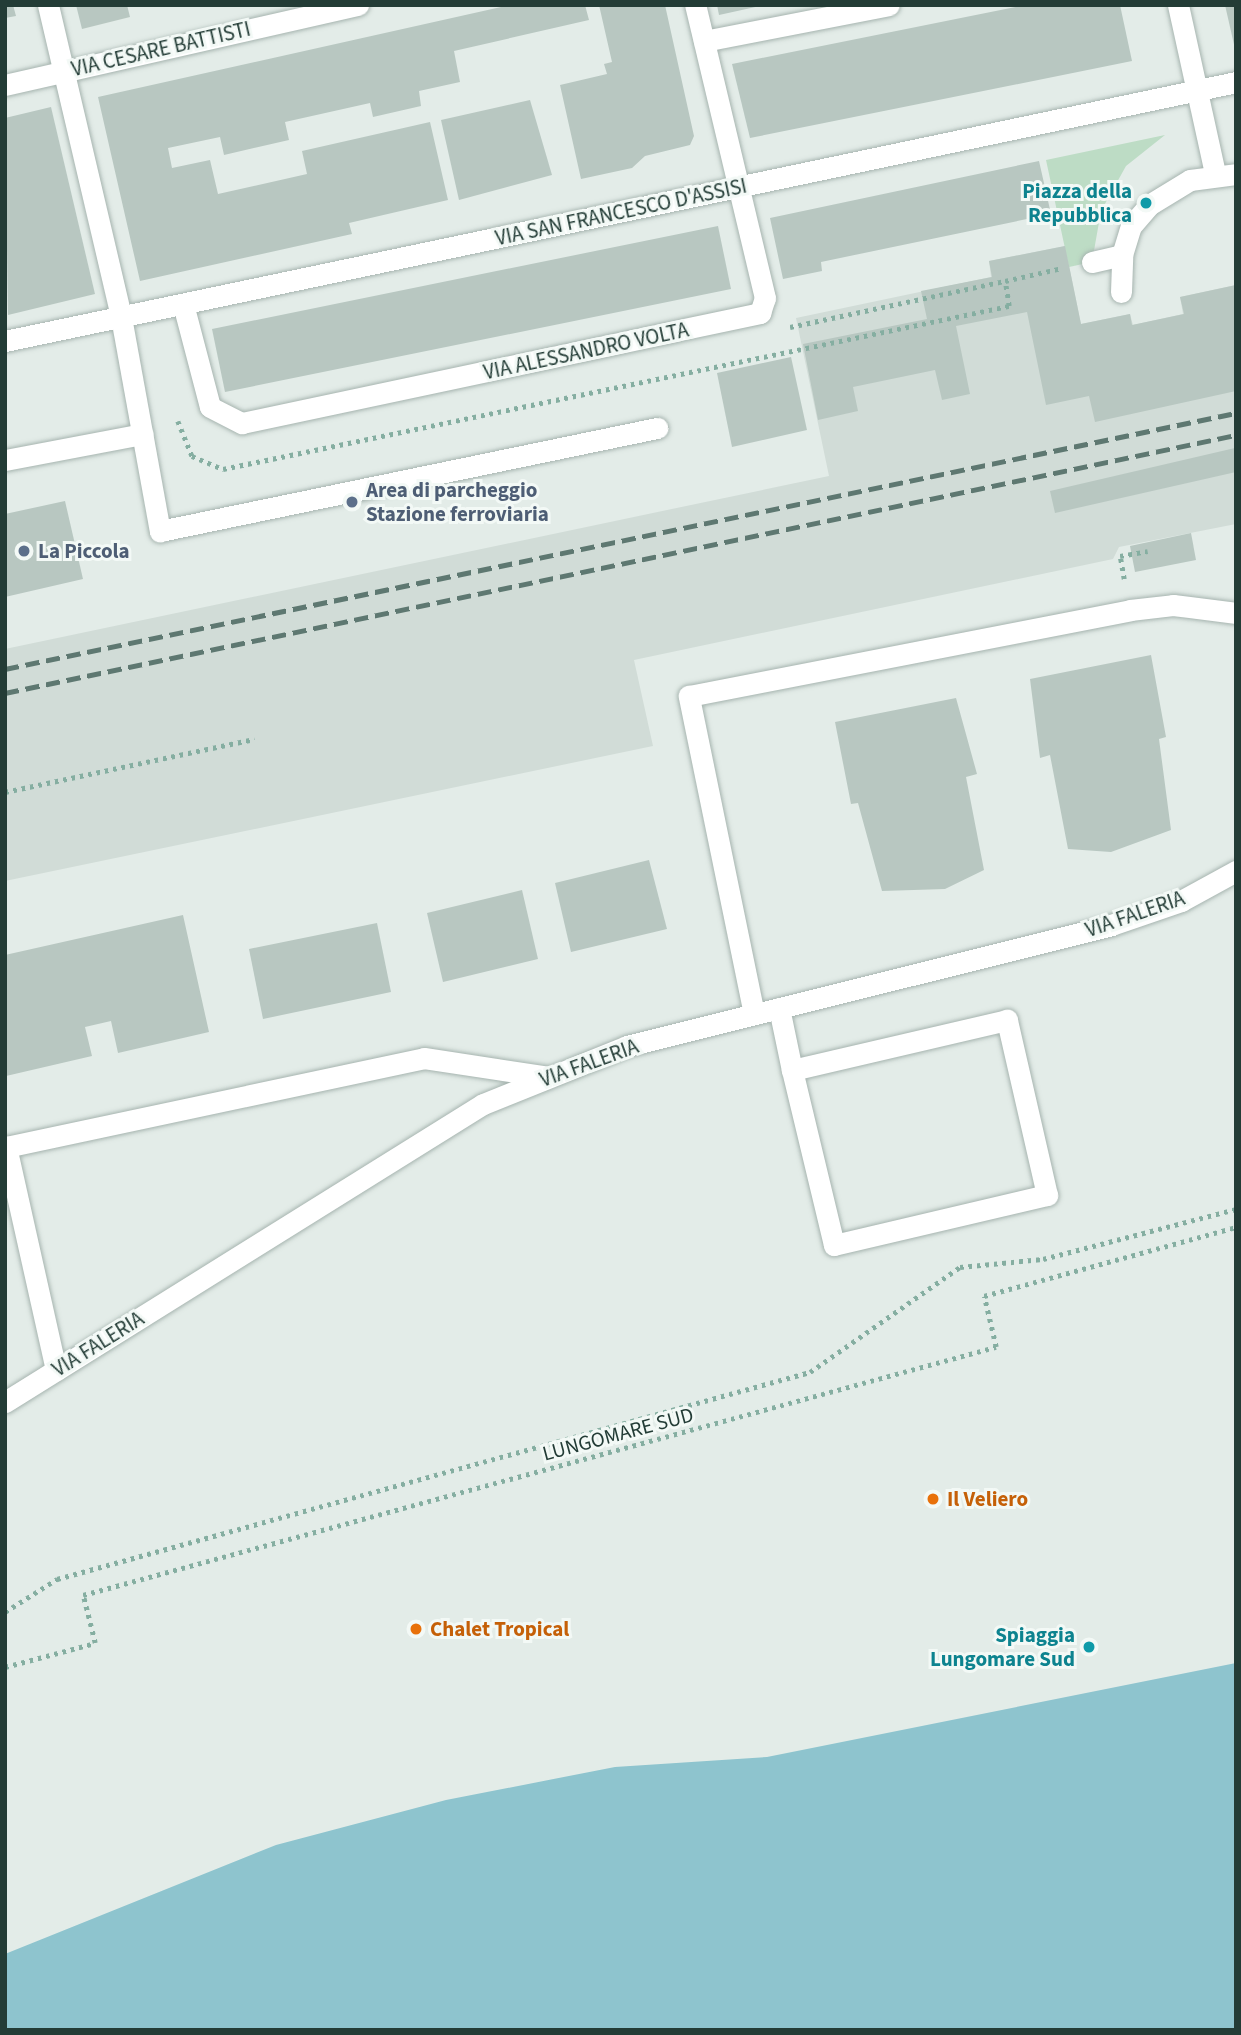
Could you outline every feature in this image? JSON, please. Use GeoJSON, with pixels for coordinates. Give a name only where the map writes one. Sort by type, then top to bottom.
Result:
{"type":"FeatureCollection","features":[{"type":"Feature","properties":{"kind":"street"},"geometry":{"type":"LineString","coordinates":[[48,5],[121,317],[160,531],[657,428]]}},
{"type":"Feature","properties":{"kind":"street","name":"VIA CESARE BATTISTI"},"geometry":{"type":"LineString","coordinates":[[5,85],[358,5]]}},
{"type":"Feature","properties":{"kind":"street"},"geometry":{"type":"LineString","coordinates":[[695,5],[765,298],[754,316]]}},
{"type":"Feature","properties":{"kind":"street"},"geometry":{"type":"LineString","coordinates":[[704,41],[889,5]]}},
{"type":"Feature","properties":{"kind":"street"},"geometry":{"type":"LineString","coordinates":[[1121,292],[1122,255],[1131,226],[1150,205],[1190,180],[1225,174],[1197,90],[1178,5]]}},
{"type":"Feature","properties":{"kind":"street","name":"VIA SAN FRANCESCO D'ASSISI"},"geometry":{"type":"LineString","coordinates":[[5,341],[1236,82]]}},
{"type":"Feature","properties":{"kind":"street"},"geometry":{"type":"LineString","coordinates":[[1092,262],[1122,255]]}},
{"type":"Feature","properties":{"kind":"street","name":"VIA ALESSANDRO VOLTA"},"geometry":{"type":"LineString","coordinates":[[183,304],[210,407],[242,423],[754,316]]}},
{"type":"Feature","properties":{"kind":"street"},"geometry":{"type":"LineString","coordinates":[[5,460],[143,434]]}},
{"type":"Feature","properties":{"kind":"street"},"geometry":{"type":"LineString","coordinates":[[754,1014],[688,696],[1130,610],[1174,605],[1236,614]]}},
{"type":"Feature","properties":{"kind":"street","name":"VIA FALERIA"},"geometry":{"type":"LineString","coordinates":[[5,1402],[483,1104],[627,1046],[1111,925],[1181,901],[1236,871]]}},
{"type":"Feature","properties":{"kind":"street"},"geometry":{"type":"LineString","coordinates":[[779,1008],[792,1070],[834,1245],[1048,1195],[1007,1020],[792,1070]]}},
{"type":"Feature","properties":{"kind":"street"},"geometry":{"type":"LineString","coordinates":[[56,1370],[6,1147],[424,1058],[549,1077]]}},
{"type":"Feature","properties":{"kind":"path"},"geometry":{"type":"LineString","coordinates":[[754,316],[775,330],[1005,281]]}},
{"type":"Feature","properties":{"kind":"path"},"geometry":{"type":"LineString","coordinates":[[1120,556],[1148,551]]}},
{"type":"Feature","properties":{"kind":"path"},"geometry":{"type":"LineString","coordinates":[[5,792],[254,739]]}},
{"type":"Feature","properties":{"kind":"path","name":"LUNGOMARE SUD"},"geometry":{"type":"LineString","coordinates":[[5,1612],[57,1579],[810,1372],[960,1267],[1043,1259],[1236,1209]]}},
{"type":"Feature","properties":{"kind":"path","name":"LUNGOMARE SUD"},"geometry":{"type":"LineString","coordinates":[[5,1667],[95,1643],[83,1595],[996,1347],[984,1296],[1236,1227]]}},
{"type":"Feature","properties":{"kind":"shaded area"},"geometry":{"type":"Polygon","coordinates":[[[1065,246],[1081,324],[1130,314],[1133,325],[1183,314],[1180,297],[1236,285],[1236,524],[1119,547],[1113,559],[634,660],[653,746],[5,881],[5,649],[829,476],[796,318],[991,277],[989,261],[1065,246]]]}},
{"type":"Feature","properties":{"kind":"green space"},"geometry":{"type":"Polygon","coordinates":[[[1165,135],[1126,166],[1101,211],[1092,262],[1069,267],[1046,160],[1165,135]]]}},
{"type":"Feature","properties":{"kind":"water"},"geometry":{"type":"Polygon","coordinates":[[[1236,1663],[1236,2030],[5,2030],[5,1954],[276,1845],[446,1800],[615,1767],[767,1757],[1236,1663]]]}},
{"type":"Feature","properties":{"kind":"building"},"geometry":{"type":"Polygon","coordinates":[[[5,5],[13,5],[16,16],[5,18],[5,5]]]}},
{"type":"Feature","properties":{"kind":"building"},"geometry":{"type":"Polygon","coordinates":[[[76,5],[127,5],[130,17],[82,29],[76,5]]]}},
{"type":"Feature","properties":{"kind":"building"},"geometry":{"type":"Polygon","coordinates":[[[510,5],[585,5],[589,20],[454,51],[460,82],[419,91],[421,106],[373,117],[370,103],[285,122],[289,140],[224,155],[220,137],[168,148],[172,168],[210,160],[218,194],[307,174],[302,151],[430,122],[448,200],[349,223],[352,234],[140,281],[98,97],[510,5]]]}},
{"type":"Feature","properties":{"kind":"building"},"geometry":{"type":"Polygon","coordinates":[[[599,5],[665,5],[694,136],[690,145],[645,156],[632,168],[581,179],[560,85],[607,74],[604,64],[612,62],[599,5]]]}},
{"type":"Feature","properties":{"kind":"building"},"geometry":{"type":"Polygon","coordinates":[[[717,5],[760,5],[760,6],[719,15],[717,5]]]}},
{"type":"Feature","properties":{"kind":"building"},"geometry":{"type":"Polygon","coordinates":[[[1026,5],[1120,5],[1132,61],[750,138],[732,64],[1026,5]]]}},
{"type":"Feature","properties":{"kind":"building"},"geometry":{"type":"Polygon","coordinates":[[[1225,5],[1236,5],[1236,49],[1235,49],[1225,5]]]}},
{"type":"Feature","properties":{"kind":"building"},"geometry":{"type":"Polygon","coordinates":[[[530,100],[552,175],[459,200],[441,120],[530,100]]]}},
{"type":"Feature","properties":{"kind":"building"},"geometry":{"type":"Polygon","coordinates":[[[51,107],[95,294],[8,315],[5,118],[51,107]]]}},
{"type":"Feature","properties":{"kind":"building"},"geometry":{"type":"Polygon","coordinates":[[[1039,161],[1051,214],[821,262],[822,271],[783,279],[770,218],[1039,161]]]}},
{"type":"Feature","properties":{"kind":"building"},"geometry":{"type":"Polygon","coordinates":[[[718,226],[731,289],[225,392],[212,329],[718,226]]]}},
{"type":"Feature","properties":{"kind":"building"},"geometry":{"type":"Polygon","coordinates":[[[1065,246],[1081,324],[1130,314],[1132,325],[1184,314],[1180,297],[1236,285],[1236,391],[1095,422],[1089,396],[1046,405],[1027,312],[956,326],[970,394],[942,400],[935,370],[853,387],[858,411],[818,420],[803,344],[927,319],[921,291],[992,277],[989,261],[1065,246]]]}},
{"type":"Feature","properties":{"kind":"building"},"geometry":{"type":"Polygon","coordinates":[[[791,357],[807,430],[732,447],[717,373],[791,357]]]}},
{"type":"Feature","properties":{"kind":"building"},"geometry":{"type":"Polygon","coordinates":[[[1235,448],[1236,472],[1055,513],[1050,491],[1235,448]]]}},
{"type":"Feature","properties":{"kind":"building"},"geometry":{"type":"Polygon","coordinates":[[[65,501],[83,579],[5,597],[5,514],[65,501]]]}},
{"type":"Feature","properties":{"kind":"building"},"geometry":{"type":"Polygon","coordinates":[[[1191,533],[1196,560],[1135,572],[1130,546],[1191,533]]]}},
{"type":"Feature","properties":{"kind":"building"},"geometry":{"type":"Polygon","coordinates":[[[1151,655],[1166,737],[1159,739],[1171,830],[1111,852],[1068,849],[1050,755],[1040,758],[1030,679],[1151,655]]]}},
{"type":"Feature","properties":{"kind":"building"},"geometry":{"type":"Polygon","coordinates":[[[956,698],[977,774],[966,777],[984,870],[945,889],[882,891],[858,803],[851,804],[835,722],[956,698]]]}},
{"type":"Feature","properties":{"kind":"building"},"geometry":{"type":"Polygon","coordinates":[[[649,860],[667,929],[571,952],[555,883],[649,860]]]}},
{"type":"Feature","properties":{"kind":"building"},"geometry":{"type":"Polygon","coordinates":[[[522,890],[538,959],[443,982],[427,913],[522,890]]]}},
{"type":"Feature","properties":{"kind":"building"},"geometry":{"type":"Polygon","coordinates":[[[183,915],[209,1032],[118,1053],[111,1021],[85,1027],[92,1056],[6,1076],[5,955],[183,915]]]}},
{"type":"Feature","properties":{"kind":"building"},"geometry":{"type":"Polygon","coordinates":[[[377,923],[391,992],[263,1019],[249,949],[377,923]]]}},
{"type":"Feature","properties":{"kind":"railway"},"geometry":{"type":"LineString","coordinates":[[5,669],[1236,413]]}},
{"type":"Feature","properties":{"kind":"railway"},"geometry":{"type":"LineString","coordinates":[[5,693],[1236,435]]}},
{"type":"Feature","properties":{"kind":"place","name":"Piazza della Repubblica"},"geometry":{"type":"Point","coordinates":[1146,203]}},
{"type":"Feature","properties":{"kind":"place","name":"Area di parcheggio Stazione ferroviaria"},"geometry":{"type":"Point","coordinates":[352,502]}},
{"type":"Feature","properties":{"kind":"place","name":"La Piccola"},"geometry":{"type":"Point","coordinates":[24,551]}},
{"type":"Feature","properties":{"kind":"place","name":"Il Veliero"},"geometry":{"type":"Point","coordinates":[933,1499]}},
{"type":"Feature","properties":{"kind":"place","name":"Chalet Tropical"},"geometry":{"type":"Point","coordinates":[416,1629]}},
{"type":"Feature","properties":{"kind":"place","name":"Spiaggia Lungomare Sud"},"geometry":{"type":"Point","coordinates":[1089,1647]}}]}
